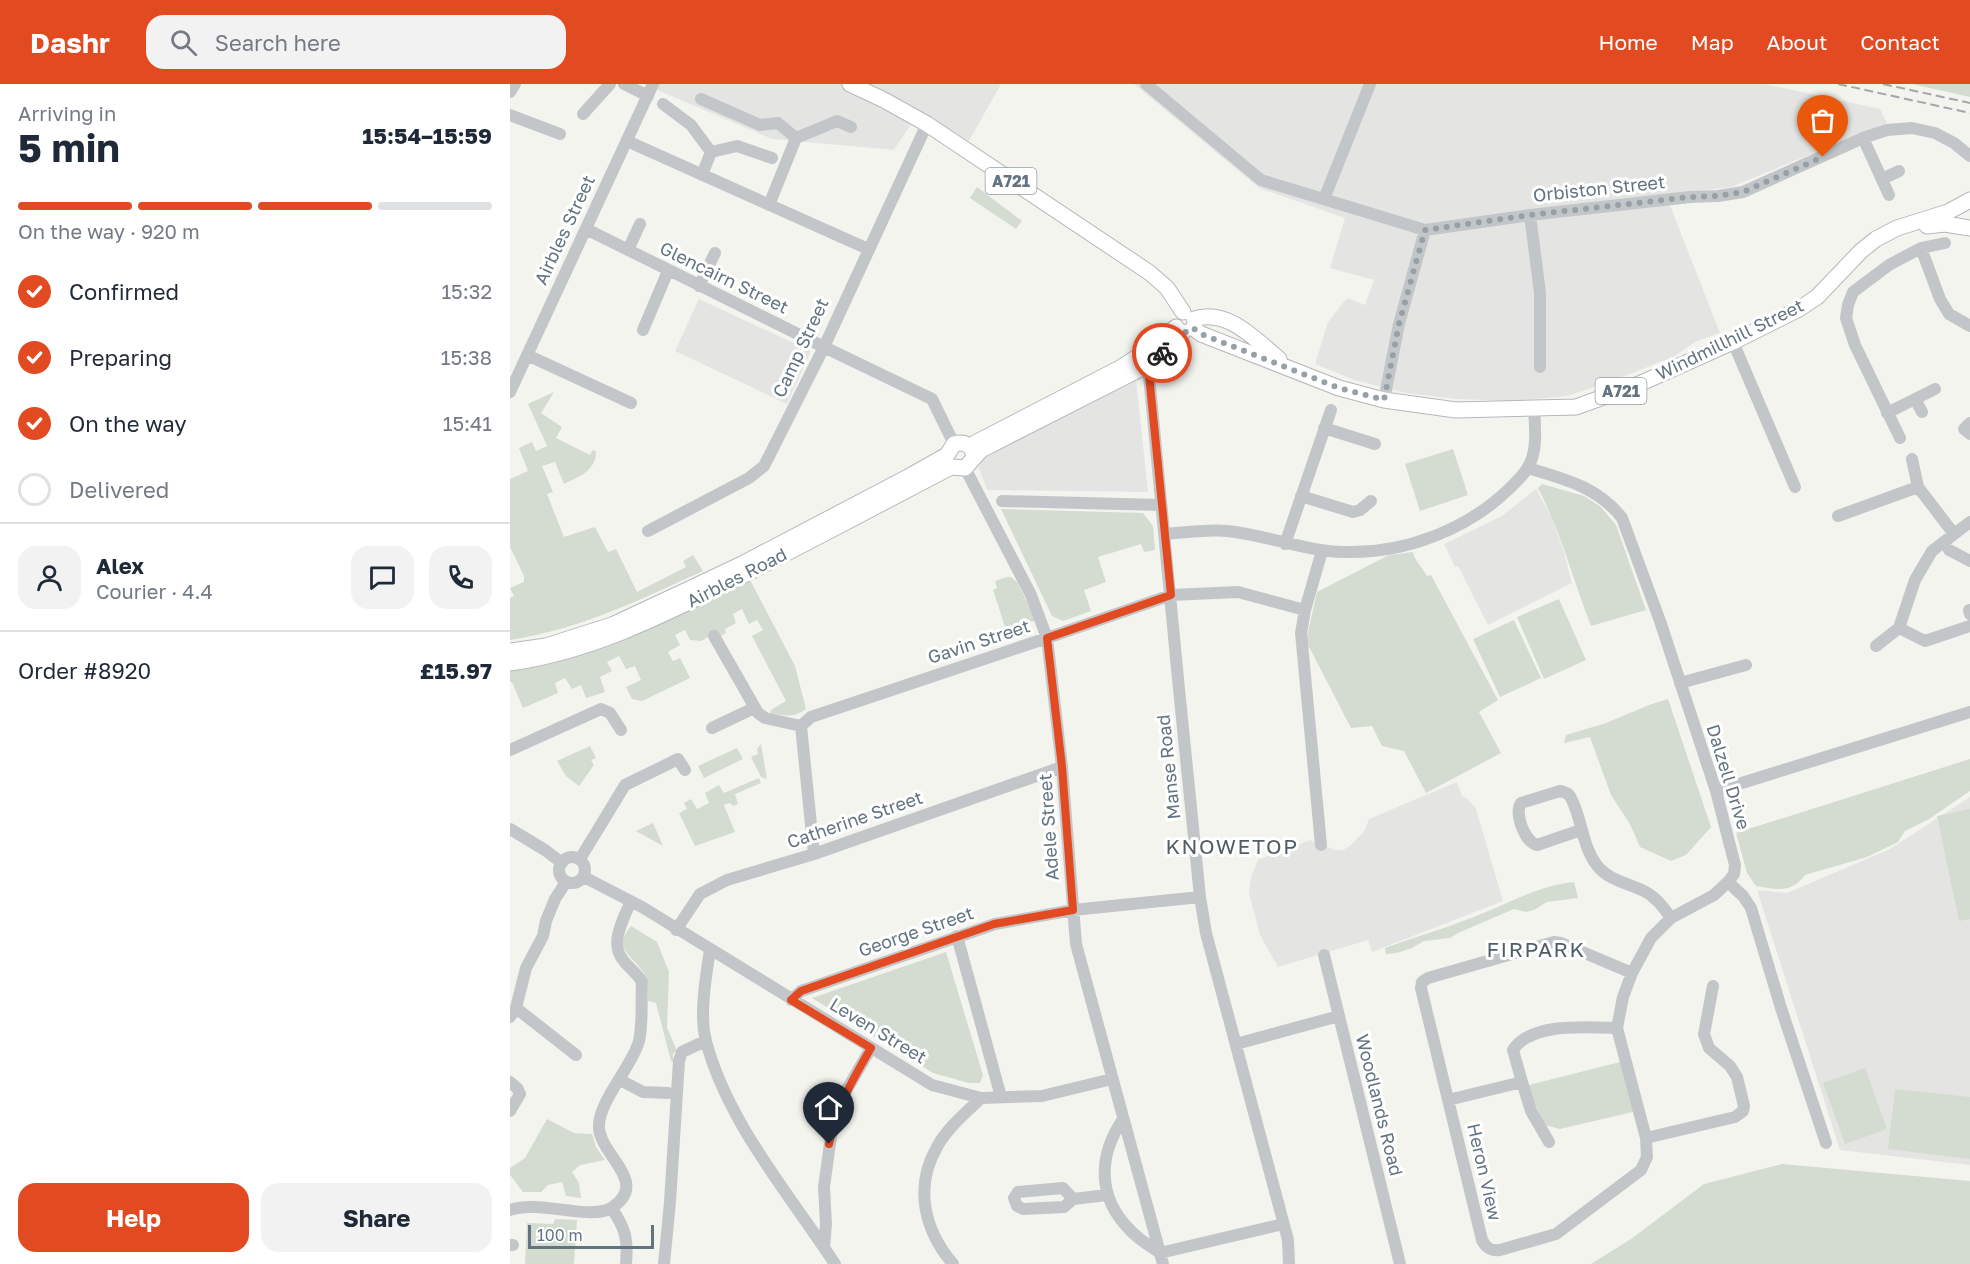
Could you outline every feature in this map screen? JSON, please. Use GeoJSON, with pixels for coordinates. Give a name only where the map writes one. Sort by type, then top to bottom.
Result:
{"type":"FeatureCollection","features":[{"type":"Feature","properties":{"kind":"main road","name":"A721"},"geometry":{"type":"LineString","coordinates":[[850,84],[927,124],[1150,273],[1167,288],[1184,323]]}},
{"type":"Feature","properties":{"kind":"main road","name":"Windmillhill Street"},"geometry":{"type":"LineString","coordinates":[[1184,323],[1201,334],[1339,388],[1384,400],[1456,410],[1576,406],[1596,401],[1733,342],[1799,309],[1817,297],[1861,251],[1886,233],[1935,217],[1970,200]]}},
{"type":"Feature","properties":{"kind":"main road","name":"Windmillhill Street"},"geometry":{"type":"LineString","coordinates":[[1935,217],[1970,220]]}},
{"type":"Feature","properties":{"kind":"main road"},"geometry":{"type":"LineString","coordinates":[[1886,233],[1945,224],[1970,228]]}},
{"type":"Feature","properties":{"kind":"main road","name":"Windmillhill Street"},"geometry":{"type":"LineString","coordinates":[[1184,323],[1206,315],[1224,319],[1243,330],[1290,368]]}},
{"type":"Feature","properties":{"kind":"main road","name":"Airbles Road"},"geometry":{"type":"LineString","coordinates":[[510,651],[546,646],[612,625],[742,564],[960,456],[981,450],[1148,365],[1170,347],[1184,323]]}},
{"type":"Feature","properties":{"kind":"main road","name":"Airbles Road"},"geometry":{"type":"LineString","coordinates":[[510,663],[566,653],[679,607],[1120,368],[1184,323]]}},
{"type":"Feature","properties":{"kind":"street"},"geometry":{"type":"LineString","coordinates":[[583,114],[610,84]]}},
{"type":"Feature","properties":{"kind":"street"},"geometry":{"type":"LineString","coordinates":[[624,84],[651,90]]}},
{"type":"Feature","properties":{"kind":"street"},"geometry":{"type":"LineString","coordinates":[[1324,199],[1370,84]]}},
{"type":"Feature","properties":{"kind":"street","name":"Orbiston Street"},"geometry":{"type":"LineString","coordinates":[[1152,86],[1261,180],[1425,230],[1530,215],[1743,192],[1863,138],[1887,130],[1912,128],[1935,133],[1954,143],[1970,156]]}},
{"type":"Feature","properties":{"kind":"street","name":"Airbles Street"},"geometry":{"type":"LineString","coordinates":[[510,392],[651,90]]}},
{"type":"Feature","properties":{"kind":"street"},"geometry":{"type":"LineString","coordinates":[[701,99],[760,124],[778,123],[796,138]]}},
{"type":"Feature","properties":{"kind":"street"},"geometry":{"type":"LineString","coordinates":[[663,104],[691,125],[711,152]]}},
{"type":"Feature","properties":{"kind":"street"},"geometry":{"type":"LineString","coordinates":[[510,115],[560,134]]}},
{"type":"Feature","properties":{"kind":"street"},"geometry":{"type":"LineString","coordinates":[[769,205],[796,138],[837,121],[851,127]]}},
{"type":"Feature","properties":{"kind":"street","name":"Camp Street"},"geometry":{"type":"LineString","coordinates":[[648,531],[748,478],[764,466],[824,347],[927,124]]}},
{"type":"Feature","properties":{"kind":"street"},"geometry":{"type":"LineString","coordinates":[[1863,138],[1889,195]]}},
{"type":"Feature","properties":{"kind":"street"},"geometry":{"type":"LineString","coordinates":[[627,141],[868,249]]}},
{"type":"Feature","properties":{"kind":"street"},"geometry":{"type":"LineString","coordinates":[[711,152],[737,146],[772,158]]}},
{"type":"Feature","properties":{"kind":"street"},"geometry":{"type":"LineString","coordinates":[[702,175],[711,152]]}},
{"type":"Feature","properties":{"kind":"street"},"geometry":{"type":"LineString","coordinates":[[1882,178],[1899,171]]}},
{"type":"Feature","properties":{"kind":"street"},"geometry":{"type":"LineString","coordinates":[[1530,215],[1540,294],[1540,367]]}},
{"type":"Feature","properties":{"kind":"street"},"geometry":{"type":"LineString","coordinates":[[628,250],[640,224]]}},
{"type":"Feature","properties":{"kind":"street","name":"Glencairn Street"},"geometry":{"type":"LineString","coordinates":[[586,229],[932,399],[960,456]]}},
{"type":"Feature","properties":{"kind":"street"},"geometry":{"type":"LineString","coordinates":[[1384,400],[1399,324],[1425,230]]}},
{"type":"Feature","properties":{"kind":"street"},"geometry":{"type":"LineString","coordinates":[[1899,438],[1855,345],[1846,318],[1848,305],[1853,292],[1889,265],[1922,248],[1945,243]]}},
{"type":"Feature","properties":{"kind":"street"},"geometry":{"type":"LineString","coordinates":[[1922,248],[1934,286],[1949,314],[1970,326]]}},
{"type":"Feature","properties":{"kind":"street"},"geometry":{"type":"LineString","coordinates":[[699,286],[715,253]]}},
{"type":"Feature","properties":{"kind":"street"},"geometry":{"type":"LineString","coordinates":[[643,330],[668,271]]}},
{"type":"Feature","properties":{"kind":"street"},"geometry":{"type":"LineString","coordinates":[[1733,342],[1795,487]]}},
{"type":"Feature","properties":{"kind":"street"},"geometry":{"type":"LineString","coordinates":[[527,355],[631,403]]}},
{"type":"Feature","properties":{"kind":"street","name":"Manse Road"},"geometry":{"type":"LineString","coordinates":[[1148,365],[1200,897],[1206,933],[1288,1240],[1289,1264]]}},
{"type":"Feature","properties":{"kind":"street"},"geometry":{"type":"LineString","coordinates":[[1887,413],[1935,389]]}},
{"type":"Feature","properties":{"kind":"street"},"geometry":{"type":"LineString","coordinates":[[1915,399],[1922,412]]}},
{"type":"Feature","properties":{"kind":"street"},"geometry":{"type":"LineString","coordinates":[[1164,534],[1228,531],[1322,551],[1345,552],[1400,547],[1432,537],[1456,526],[1492,504],[1528,468],[1534,447],[1534,409]]}},
{"type":"Feature","properties":{"kind":"street"},"geometry":{"type":"LineString","coordinates":[[1285,544],[1331,410]]}},
{"type":"Feature","properties":{"kind":"street"},"geometry":{"type":"LineString","coordinates":[[1970,423],[1964,429],[1970,434]]}},
{"type":"Feature","properties":{"kind":"street"},"geometry":{"type":"LineString","coordinates":[[1324,428],[1375,444]]}},
{"type":"Feature","properties":{"kind":"street","name":"Adele Street"},"geometry":{"type":"LineString","coordinates":[[960,456],[1031,595],[1047,638],[1062,767],[1076,944],[1162,1258]]}},
{"type":"Feature","properties":{"kind":"street"},"geometry":{"type":"LineString","coordinates":[[1912,459],[1918,487],[1954,534]]}},
{"type":"Feature","properties":{"kind":"street","name":"Dalzell Drive"},"geometry":{"type":"LineString","coordinates":[[1528,468],[1598,494],[1612,505],[1622,518],[1716,791],[1735,865],[1734,874],[1728,882]]}},
{"type":"Feature","properties":{"kind":"street"},"geometry":{"type":"LineString","coordinates":[[1838,516],[1918,487]]}},
{"type":"Feature","properties":{"kind":"street"},"geometry":{"type":"LineString","coordinates":[[1302,496],[1353,512],[1360,510],[1371,501]]}},
{"type":"Feature","properties":{"kind":"street"},"geometry":{"type":"LineString","coordinates":[[1002,501],[1161,505]]}},
{"type":"Feature","properties":{"kind":"street"},"geometry":{"type":"LineString","coordinates":[[1876,646],[1899,628],[1915,580],[1932,551],[1970,522]]}},
{"type":"Feature","properties":{"kind":"street"},"geometry":{"type":"LineString","coordinates":[[1949,550],[1970,561]]}},
{"type":"Feature","properties":{"kind":"street"},"geometry":{"type":"LineString","coordinates":[[1321,845],[1301,633],[1305,610],[1322,551]]}},
{"type":"Feature","properties":{"kind":"street","name":"Gavin Street"},"geometry":{"type":"LineString","coordinates":[[801,726],[811,717],[1171,595],[1238,592],[1305,610]]}},
{"type":"Feature","properties":{"kind":"street"},"geometry":{"type":"LineString","coordinates":[[1899,628],[1925,641],[1970,626]]}},
{"type":"Feature","properties":{"kind":"street"},"geometry":{"type":"LineString","coordinates":[[714,636],[754,708],[765,718],[801,726],[814,854]]}},
{"type":"Feature","properties":{"kind":"street"},"geometry":{"type":"LineString","coordinates":[[1680,683],[1746,665]]}},
{"type":"Feature","properties":{"kind":"street"},"geometry":{"type":"LineString","coordinates":[[712,728],[754,708]]}},
{"type":"Feature","properties":{"kind":"street"},"geometry":{"type":"LineString","coordinates":[[510,750],[601,709],[610,713],[621,730]]}},
{"type":"Feature","properties":{"kind":"street"},"geometry":{"type":"LineString","coordinates":[[1716,791],[1970,712]]}},
{"type":"Feature","properties":{"kind":"street"},"geometry":{"type":"LineString","coordinates":[[579,859],[625,785],[678,759],[684,770]]}},
{"type":"Feature","properties":{"kind":"street","name":"Catherine Street"},"geometry":{"type":"LineString","coordinates":[[676,930],[700,894],[727,880],[814,854],[1062,767]]}},
{"type":"Feature","properties":{"kind":"street"},"geometry":{"type":"LineString","coordinates":[[1581,830],[1538,845],[1531,844],[1527,839],[1518,806],[1521,803],[1560,791],[1566,792],[1571,796],[1581,830],[1597,866],[1610,877],[1657,900],[1671,918]]}},
{"type":"Feature","properties":{"kind":"street"},"geometry":{"type":"LineString","coordinates":[[510,829],[545,850],[561,863]]}},
{"type":"Feature","properties":{"kind":"street"},"geometry":{"type":"LineString","coordinates":[[569,857],[579,859],[585,867],[584,877],[577,883],[566,882],[559,874],[561,863],[569,857]]}},
{"type":"Feature","properties":{"kind":"street","name":"Leven Street"},"geometry":{"type":"LineString","coordinates":[[584,877],[631,901],[932,1085],[981,1098],[1042,1096],[1112,1079]]}},
{"type":"Feature","properties":{"kind":"street"},"geometry":{"type":"LineString","coordinates":[[566,882],[555,899],[543,936],[516,984],[513,1012],[576,1055]]}},
{"type":"Feature","properties":{"kind":"street"},"geometry":{"type":"LineString","coordinates":[[1728,882],[1752,908],[1781,1008],[1826,1143]]}},
{"type":"Feature","properties":{"kind":"street","name":"Heron View"},"geometry":{"type":"LineString","coordinates":[[1632,973],[1554,942],[1428,978],[1422,982],[1421,988],[1482,1240],[1484,1245],[1494,1251],[1556,1234],[1635,1177],[1641,1170],[1647,1157],[1646,1138],[1617,1028],[1623,997],[1632,973],[1651,938],[1671,918],[1714,895],[1728,882]]}},
{"type":"Feature","properties":{"kind":"street","name":"George Street"},"geometry":{"type":"LineString","coordinates":[[791,1000],[801,991],[994,924],[1073,910],[1200,897]]}},
{"type":"Feature","properties":{"kind":"street"},"geometry":{"type":"LineString","coordinates":[[510,1210],[518,1207],[551,1208],[598,1213],[612,1209],[625,1196],[627,1183],[622,1171],[604,1145],[599,1127],[603,1108],[621,1080],[639,1042],[642,982],[621,958],[617,942],[631,901]]}},
{"type":"Feature","properties":{"kind":"street"},"geometry":{"type":"LineString","coordinates":[[957,936],[1001,1097]]}},
{"type":"Feature","properties":{"kind":"street"},"geometry":{"type":"LineString","coordinates":[[710,950],[703,1018],[705,1041],[723,1086],[746,1132],[835,1264]]}},
{"type":"Feature","properties":{"kind":"street","name":"Woodlands Road"},"geometry":{"type":"LineString","coordinates":[[1324,955],[1400,1264]]}},
{"type":"Feature","properties":{"kind":"street"},"geometry":{"type":"LineString","coordinates":[[1646,1138],[1735,1117],[1743,1111],[1744,1106],[1737,1077],[1730,1066],[1709,1048],[1704,1034],[1713,986]]}},
{"type":"Feature","properties":{"kind":"street"},"geometry":{"type":"LineString","coordinates":[[1236,1044],[1339,1016]]}},
{"type":"Feature","properties":{"kind":"street"},"geometry":{"type":"LineString","coordinates":[[1549,1142],[1531,1111],[1513,1050],[1519,1041],[1542,1032],[1574,1026],[1617,1028]]}},
{"type":"Feature","properties":{"kind":"street"},"geometry":{"type":"LineString","coordinates":[[664,1264],[679,1061],[682,1052],[705,1041]]}},
{"type":"Feature","properties":{"kind":"street"},"geometry":{"type":"LineString","coordinates":[[824,1247],[826,1224],[824,1187],[832,1129],[843,1096],[871,1048]]}},
{"type":"Feature","properties":{"kind":"street"},"geometry":{"type":"LineString","coordinates":[[621,1080],[635,1089],[647,1086],[668,1093]]}},
{"type":"Feature","properties":{"kind":"street"},"geometry":{"type":"LineString","coordinates":[[1448,1100],[1522,1082]]}},
{"type":"Feature","properties":{"kind":"street"},"geometry":{"type":"LineString","coordinates":[[510,1083],[517,1088],[520,1094],[510,1111]]}},
{"type":"Feature","properties":{"kind":"street"},"geometry":{"type":"LineString","coordinates":[[953,1264],[940,1249],[928,1225],[924,1196],[927,1172],[937,1146],[952,1126],[981,1098]]}},
{"type":"Feature","properties":{"kind":"street"},"geometry":{"type":"LineString","coordinates":[[1123,1119],[1115,1131],[1103,1172],[1108,1201],[1130,1230],[1162,1258],[1283,1224]]}},
{"type":"Feature","properties":{"kind":"street"},"geometry":{"type":"LineString","coordinates":[[1073,1199],[1107,1195]]}},
{"type":"Feature","properties":{"kind":"street"},"geometry":{"type":"LineString","coordinates":[[612,1209],[622,1224],[627,1242],[626,1264]]}},
{"type":"Feature","properties":{"kind":"shaded area"},"geometry":{"type":"Polygon","coordinates":[[[653,84],[1001,84],[969,141],[919,112],[894,150],[772,139],[655,89],[653,84]]]}},
{"type":"Feature","properties":{"kind":"shaded area"},"geometry":{"type":"Polygon","coordinates":[[[1134,84],[1765,84],[1880,109],[1887,123],[1731,187],[1666,195],[1720,333],[1697,341],[1673,357],[1567,396],[1512,401],[1456,399],[1406,393],[1354,380],[1315,364],[1328,322],[1347,298],[1365,305],[1374,280],[1330,268],[1345,218],[1259,188],[1134,84]]]}},
{"type":"Feature","properties":{"kind":"shaded area"},"geometry":{"type":"Polygon","coordinates":[[[1912,84],[1970,84],[1970,97],[1912,84]]]}},
{"type":"Feature","properties":{"kind":"shaded area"},"geometry":{"type":"Polygon","coordinates":[[[977,187],[1022,221],[1016,229],[970,198],[977,187]]]}},
{"type":"Feature","properties":{"kind":"shaded area"},"geometry":{"type":"Polygon","coordinates":[[[699,299],[811,351],[787,404],[675,351],[699,299]]]}},
{"type":"Feature","properties":{"kind":"shaded area"},"geometry":{"type":"Polygon","coordinates":[[[1136,379],[1148,492],[987,490],[979,469],[982,456],[1136,379]]]}},
{"type":"Feature","properties":{"kind":"shaded area"},"geometry":{"type":"Polygon","coordinates":[[[554,392],[541,413],[562,427],[556,438],[590,455],[593,450],[596,451],[590,468],[564,484],[555,462],[542,466],[553,492],[547,494],[564,537],[595,527],[608,552],[616,549],[637,592],[686,567],[683,561],[693,555],[703,571],[633,603],[585,621],[561,629],[510,640],[510,598],[514,596],[510,588],[524,582],[524,576],[510,547],[510,479],[528,471],[519,448],[532,442],[536,451],[547,446],[528,404],[554,392]]]}},
{"type":"Feature","properties":{"kind":"shaded area"},"geometry":{"type":"Polygon","coordinates":[[[1453,449],[1468,495],[1420,511],[1405,464],[1453,449]]]}},
{"type":"Feature","properties":{"kind":"shaded area"},"geometry":{"type":"Polygon","coordinates":[[[1542,484],[1584,496],[1601,507],[1616,525],[1646,610],[1591,626],[1560,539],[1538,488],[1542,484]]]}},
{"type":"Feature","properties":{"kind":"shaded area"},"geometry":{"type":"Polygon","coordinates":[[[1536,489],[1551,516],[1572,583],[1488,625],[1458,566],[1455,567],[1444,544],[1502,516],[1536,489]]]}},
{"type":"Feature","properties":{"kind":"shaded area"},"geometry":{"type":"Polygon","coordinates":[[[1001,509],[1143,513],[1153,526],[1155,550],[1144,552],[1141,544],[1098,557],[1106,582],[1084,590],[1091,611],[1063,621],[1052,616],[1001,509]]]}},
{"type":"Feature","properties":{"kind":"shaded area"},"geometry":{"type":"Polygon","coordinates":[[[1413,552],[1427,576],[1431,575],[1498,700],[1479,712],[1501,753],[1426,793],[1404,751],[1382,746],[1372,726],[1351,728],[1306,641],[1317,592],[1389,555],[1413,552]]]}},
{"type":"Feature","properties":{"kind":"shaded area"},"geometry":{"type":"Polygon","coordinates":[[[1007,577],[1017,582],[1036,620],[1031,622],[1025,636],[1009,639],[993,590],[997,588],[995,581],[1007,577]]]}},
{"type":"Feature","properties":{"kind":"shaded area"},"geometry":{"type":"Polygon","coordinates":[[[749,578],[795,666],[806,709],[802,712],[789,716],[770,713],[786,701],[752,636],[763,630],[757,620],[749,624],[742,609],[733,614],[736,623],[725,629],[726,633],[721,636],[716,633],[701,641],[690,640],[685,630],[675,635],[680,645],[668,652],[673,661],[680,658],[690,678],[642,701],[632,699],[626,687],[641,680],[635,666],[626,669],[619,656],[607,662],[612,671],[600,677],[605,692],[586,698],[581,685],[572,689],[565,678],[555,683],[558,693],[523,708],[510,682],[510,668],[749,578]]]}},
{"type":"Feature","properties":{"kind":"shaded area"},"geometry":{"type":"Polygon","coordinates":[[[1559,599],[1586,660],[1544,679],[1517,617],[1559,599]]]}},
{"type":"Feature","properties":{"kind":"shaded area"},"geometry":{"type":"Polygon","coordinates":[[[1514,620],[1541,678],[1500,697],[1473,639],[1514,620]]]}},
{"type":"Feature","properties":{"kind":"shaded area"},"geometry":{"type":"Polygon","coordinates":[[[1668,699],[1711,827],[1686,855],[1671,861],[1640,847],[1630,824],[1611,795],[1590,737],[1564,743],[1566,735],[1606,723],[1668,699]]]}},
{"type":"Feature","properties":{"kind":"shaded area"},"geometry":{"type":"Polygon","coordinates":[[[761,744],[767,779],[761,777],[751,757],[758,754],[757,749],[761,744]]]}},
{"type":"Feature","properties":{"kind":"shaded area"},"geometry":{"type":"Polygon","coordinates":[[[590,746],[596,758],[591,760],[594,765],[579,786],[566,776],[557,761],[590,746]]]}},
{"type":"Feature","properties":{"kind":"shaded area"},"geometry":{"type":"Polygon","coordinates":[[[737,748],[743,759],[704,778],[698,766],[737,748]]]}},
{"type":"Feature","properties":{"kind":"shaded area"},"geometry":{"type":"Polygon","coordinates":[[[1970,759],[1970,791],[1929,819],[1905,831],[1898,842],[1867,857],[1805,875],[1789,888],[1756,886],[1747,873],[1736,833],[1970,759]]]}},
{"type":"Feature","properties":{"kind":"shaded area"},"geometry":{"type":"Polygon","coordinates":[[[759,778],[761,783],[735,794],[738,804],[724,805],[735,832],[695,846],[679,813],[687,809],[684,803],[691,799],[697,809],[709,803],[705,793],[719,785],[724,793],[759,778]]]}},
{"type":"Feature","properties":{"kind":"shaded area"},"geometry":{"type":"Polygon","coordinates":[[[1457,782],[1462,796],[1469,800],[1476,809],[1503,901],[1372,952],[1368,940],[1278,967],[1260,935],[1249,893],[1251,877],[1258,860],[1310,840],[1335,850],[1343,850],[1365,830],[1369,819],[1457,782]]]}},
{"type":"Feature","properties":{"kind":"shaded area"},"geometry":{"type":"Polygon","coordinates":[[[1970,797],[1970,1165],[1840,1150],[1757,890],[1787,893],[1890,849],[1970,797]]]}},
{"type":"Feature","properties":{"kind":"shaded area"},"geometry":{"type":"Polygon","coordinates":[[[1970,809],[1970,919],[1959,921],[1937,816],[1970,809]]]}},
{"type":"Feature","properties":{"kind":"shaded area"},"geometry":{"type":"Polygon","coordinates":[[[653,823],[663,846],[636,831],[653,823]]]}},
{"type":"Feature","properties":{"kind":"shaded area"},"geometry":{"type":"Polygon","coordinates":[[[1574,882],[1578,898],[1547,902],[1526,912],[1514,909],[1450,938],[1424,941],[1412,948],[1386,954],[1385,948],[1461,922],[1540,890],[1574,882]]]}},
{"type":"Feature","properties":{"kind":"shaded area"},"geometry":{"type":"Polygon","coordinates":[[[631,926],[657,942],[669,972],[667,1027],[677,1051],[673,1053],[673,1062],[656,1003],[648,1001],[646,976],[624,946],[623,941],[631,926]]]}},
{"type":"Feature","properties":{"kind":"shaded area"},"geometry":{"type":"Polygon","coordinates":[[[946,952],[983,1075],[980,1083],[969,1083],[933,1073],[812,998],[946,952]]]}},
{"type":"Feature","properties":{"kind":"shaded area"},"geometry":{"type":"Polygon","coordinates":[[[1624,1061],[1637,1111],[1560,1129],[1545,1125],[1535,1105],[1529,1085],[1624,1061]]]}},
{"type":"Feature","properties":{"kind":"shaded area"},"geometry":{"type":"Polygon","coordinates":[[[1865,1068],[1887,1129],[1845,1144],[1823,1083],[1865,1068]]]}},
{"type":"Feature","properties":{"kind":"shaded area"},"geometry":{"type":"Polygon","coordinates":[[[1895,1089],[1970,1097],[1970,1159],[1888,1149],[1895,1089]]]}},
{"type":"Feature","properties":{"kind":"shaded area"},"geometry":{"type":"Polygon","coordinates":[[[547,1119],[574,1133],[592,1134],[596,1147],[605,1160],[580,1165],[572,1172],[579,1183],[581,1198],[566,1196],[562,1182],[548,1185],[541,1192],[523,1192],[510,1175],[510,1168],[525,1158],[547,1119]]]}},
{"type":"Feature","properties":{"kind":"shaded area"},"geometry":{"type":"Polygon","coordinates":[[[1782,1164],[1970,1181],[1970,1264],[1591,1264],[1631,1239],[1704,1184],[1782,1164]]]}},
{"type":"Feature","properties":{"kind":"shaded area"},"geometry":{"type":"Polygon","coordinates":[[[555,1219],[577,1220],[574,1264],[525,1264],[527,1223],[553,1224],[555,1219]]]}},
{"type":"Feature","properties":{"kind":"railway"},"geometry":{"type":"LineString","coordinates":[[1838,84],[1970,113]]}},
{"type":"Feature","properties":{"kind":"railway"},"geometry":{"type":"LineString","coordinates":[[1883,84],[1970,103]]}},
{"type":"Feature","properties":{"kind":"way so far"},"geometry":{"type":"LineString","coordinates":[[1162,353],[1183,332],[1188,332],[1193,328],[1201,334],[1311,378],[1384,400],[1399,324],[1425,230],[1530,215],[1743,192],[1823,157]]}},
{"type":"Feature","properties":{"kind":"district","name":"KNOWETOP"},"geometry":{"type":"Point","coordinates":[1232,847]}},
{"type":"Feature","properties":{"kind":"district","name":"FIRPARK"},"geometry":{"type":"Point","coordinates":[1536,950]}},
{"type":"Feature","properties":{"kind":"route"},"geometry":{"type":"LineString","coordinates":[[829,1144],[843,1096],[871,1048],[791,1000],[801,991],[994,924],[1073,910],[1062,767],[1047,638],[1171,595],[1148,365],[1162,353]]}}]}
